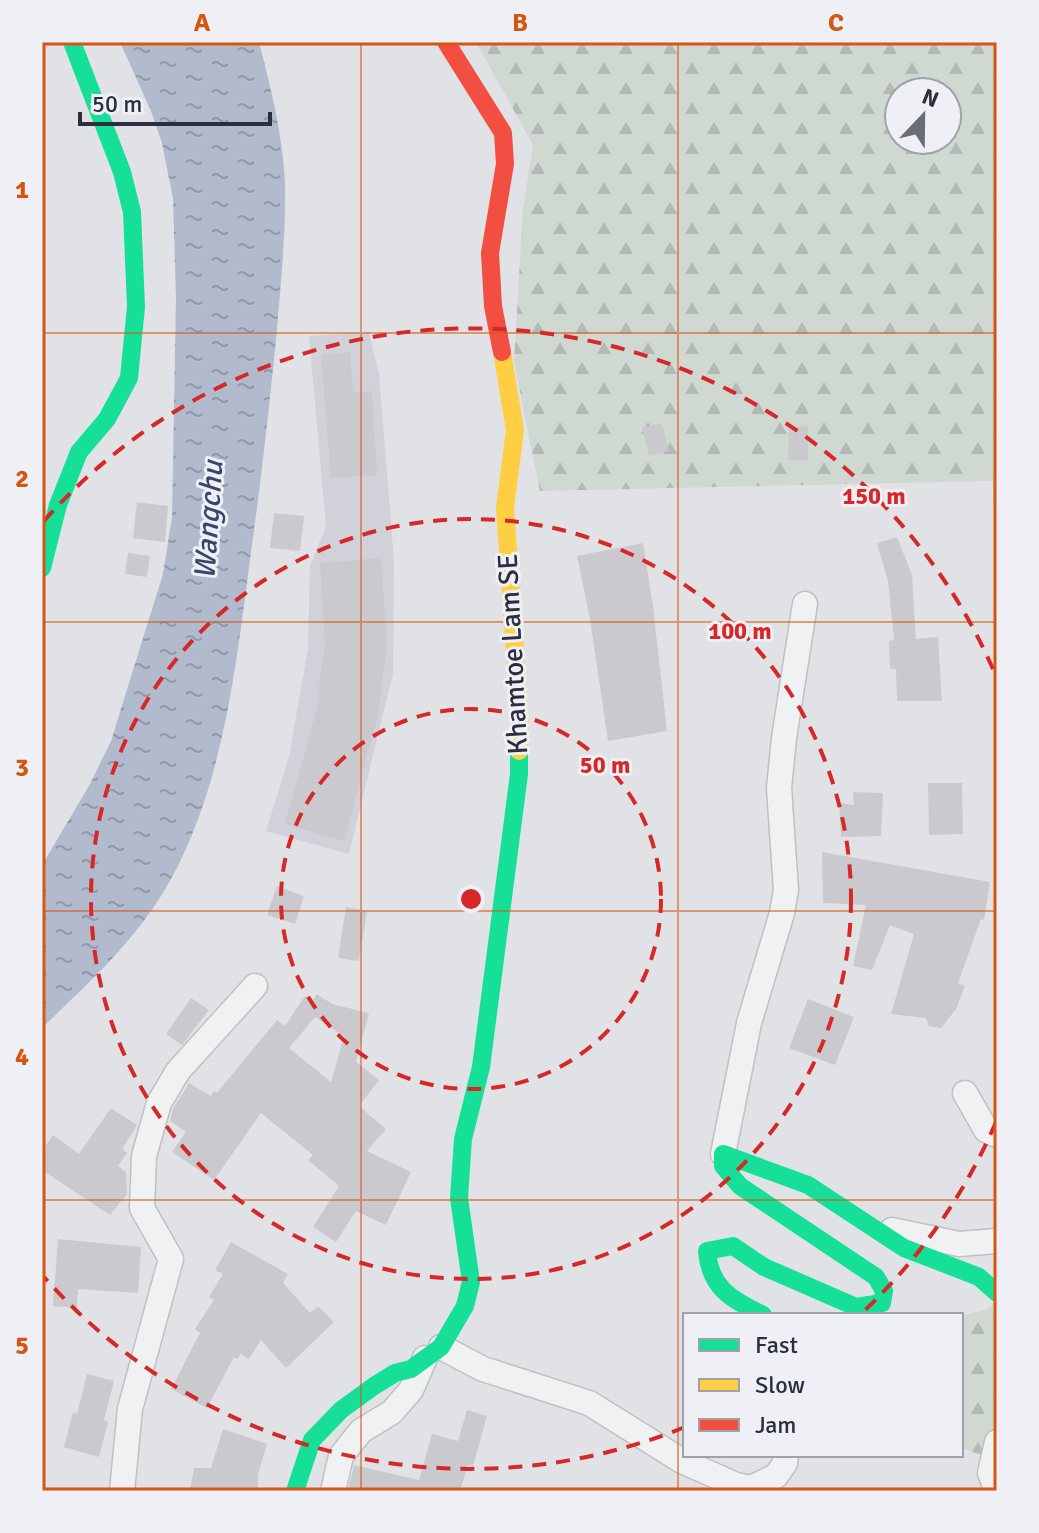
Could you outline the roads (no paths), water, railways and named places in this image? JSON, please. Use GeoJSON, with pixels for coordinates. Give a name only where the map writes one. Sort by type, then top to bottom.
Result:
{"type":"FeatureCollection","features":[{"type":"Feature","properties":{"kind":"main road"},"geometry":{"type":"LineString","coordinates":[[42,568],[58,505],[79,452],[107,419],[129,378],[136,307],[132,212],[122,172],[72,42]]}},
{"type":"Feature","properties":{"kind":"main road","name":"Khamtoe Lam SE"},"geometry":{"type":"LineString","coordinates":[[295,1491],[312,1440],[341,1410],[385,1380],[411,1369],[434,1351],[465,1306],[471,1282],[459,1198],[463,1139],[481,1067],[519,774],[520,725],[505,508],[515,430],[493,306],[490,253],[505,164],[503,133],[446,42]]}},
{"type":"Feature","properties":{"kind":"main road"},"geometry":{"type":"LineString","coordinates":[[759,1313],[724,1295],[707,1266],[707,1251],[733,1246],[764,1267],[856,1307],[882,1303],[884,1291],[876,1277],[740,1186],[723,1166],[723,1154],[808,1185],[904,1248],[979,1277],[997,1293]]}},
{"type":"Feature","properties":{"kind":"street"},"geometry":{"type":"LineString","coordinates":[[723,1154],[749,1023],[786,890],[779,788],[805,604]]}},
{"type":"Feature","properties":{"kind":"street"},"geometry":{"type":"LineString","coordinates":[[122,1491],[130,1409],[171,1259],[142,1208],[144,1156],[159,1103],[178,1071],[255,986]]}},
{"type":"Feature","properties":{"kind":"street"},"geometry":{"type":"LineString","coordinates":[[965,1093],[986,1130],[997,1135]]}},
{"type":"Feature","properties":{"kind":"street"},"geometry":{"type":"LineString","coordinates":[[874,1226],[959,1244],[997,1241]]}},
{"type":"Feature","properties":{"kind":"street"},"geometry":{"type":"LineString","coordinates":[[333,1491],[341,1456],[361,1431],[392,1412],[411,1390],[434,1351],[589,1403],[682,1461],[736,1485],[751,1488],[776,1476],[786,1457]]}},
{"type":"Feature","properties":{"kind":"street"},"geometry":{"type":"LineString","coordinates":[[997,1442],[990,1473],[997,1491]]}},
{"type":"Feature","properties":{"kind":"water","name":"Wangchu"},"geometry":{"type":"Polygon","coordinates":[[[120,42],[259,42],[276,112],[284,166],[282,275],[266,437],[242,623],[212,778],[185,851],[157,903],[122,947],[42,1028],[42,865],[90,784],[111,741],[163,574],[172,517],[176,297],[173,199],[162,143],[120,42]]]}}]}
